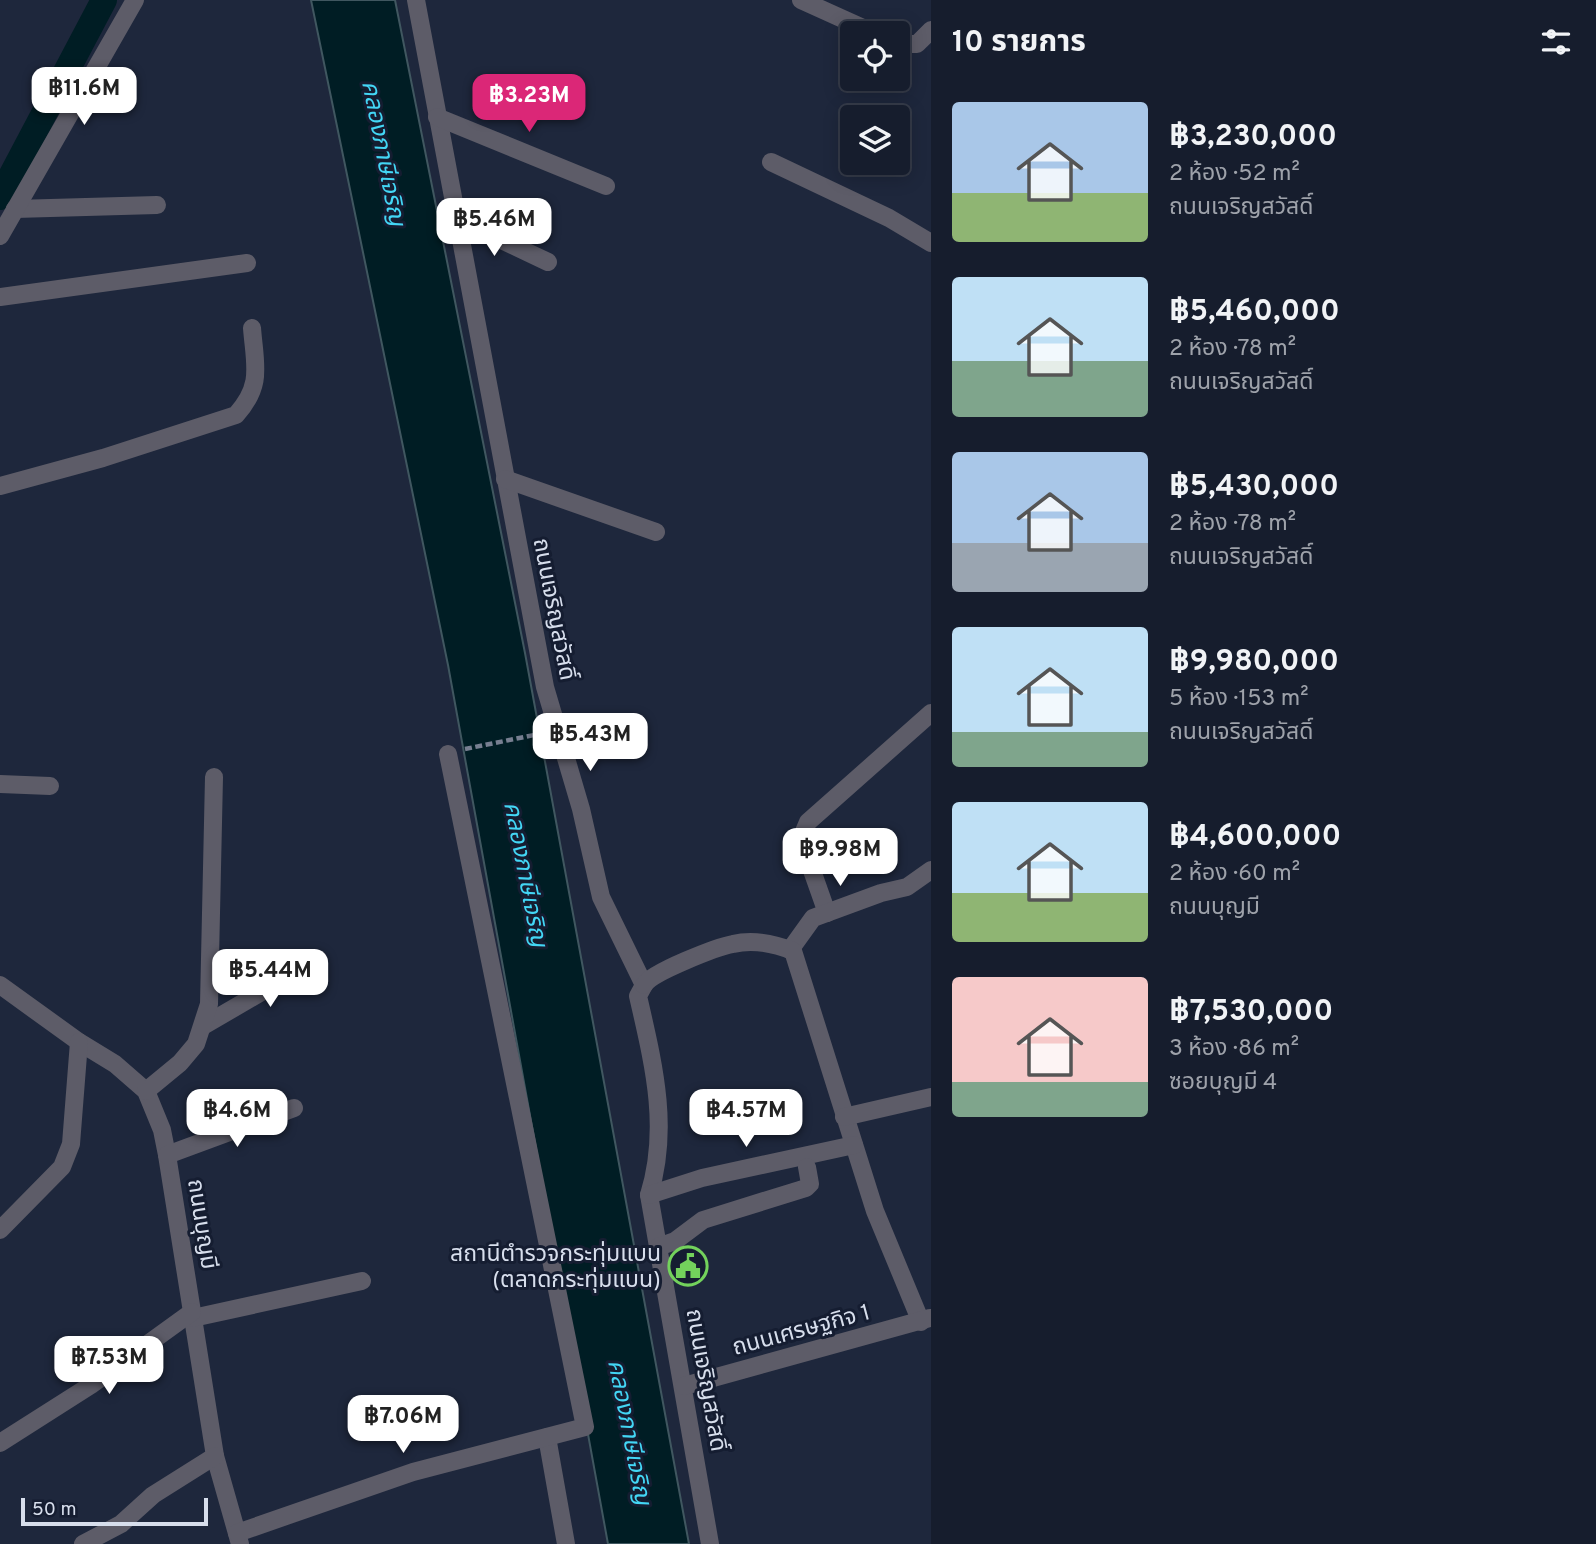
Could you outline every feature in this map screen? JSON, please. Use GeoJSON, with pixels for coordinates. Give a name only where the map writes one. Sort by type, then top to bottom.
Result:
{"type":"FeatureCollection","features":[{"type":"Feature","properties":{"kind":"street"},"geometry":{"type":"LineString","coordinates":[[0,236],[135,0]]}},
{"type":"Feature","properties":{"kind":"street","name":"ถนนเจริญสวัสดิ์"},"geometry":{"type":"LineString","coordinates":[[416,0],[545,687],[581,809],[601,897],[645,985],[638,996],[659,1099],[660,1147],[649,1195],[710,1544]]}},
{"type":"Feature","properties":{"kind":"street"},"geometry":{"type":"LineString","coordinates":[[801,0],[847,21]]}},
{"type":"Feature","properties":{"kind":"street"},"geometry":{"type":"LineString","coordinates":[[910,44],[917,44],[931,30]]}},
{"type":"Feature","properties":{"kind":"street"},"geometry":{"type":"LineString","coordinates":[[438,117],[606,186]]}},
{"type":"Feature","properties":{"kind":"street"},"geometry":{"type":"LineString","coordinates":[[771,162],[889,218],[931,243]]}},
{"type":"Feature","properties":{"kind":"street"},"geometry":{"type":"LineString","coordinates":[[15,209],[157,205]]}},
{"type":"Feature","properties":{"kind":"street"},"geometry":{"type":"LineString","coordinates":[[457,219],[548,262]]}},
{"type":"Feature","properties":{"kind":"street"},"geometry":{"type":"LineString","coordinates":[[0,297],[247,263]]}},
{"type":"Feature","properties":{"kind":"street"},"geometry":{"type":"LineString","coordinates":[[0,486],[236,415],[250,399],[257,382],[252,328]]}},
{"type":"Feature","properties":{"kind":"street"},"geometry":{"type":"LineString","coordinates":[[505,479],[656,532]]}},
{"type":"Feature","properties":{"kind":"street"},"geometry":{"type":"LineString","coordinates":[[827,913],[803,845],[803,834],[808,822],[931,713]]}},
{"type":"Feature","properties":{"kind":"street"},"geometry":{"type":"LineString","coordinates":[[239,1538],[413,1472],[585,1427],[454,752]]}},
{"type":"Feature","properties":{"kind":"street"},"geometry":{"type":"LineString","coordinates":[[146,1091],[180,1063],[196,1044],[209,1004],[214,777]]}},
{"type":"Feature","properties":{"kind":"street"},"geometry":{"type":"LineString","coordinates":[[0,784],[50,786]]}},
{"type":"Feature","properties":{"kind":"street"},"geometry":{"type":"LineString","coordinates":[[790,950],[813,918],[881,893],[907,887],[931,870]]}},
{"type":"Feature","properties":{"kind":"street"},"geometry":{"type":"LineString","coordinates":[[645,985],[648,979],[734,943],[775,943],[790,950],[802,973],[875,1211],[926,1319]]}},
{"type":"Feature","properties":{"kind":"street"},"geometry":{"type":"LineString","coordinates":[[203,1026],[318,959]]}},
{"type":"Feature","properties":{"kind":"street","name":"ถนนบุญมี"},"geometry":{"type":"LineString","coordinates":[[0,985],[79,1042],[115,1064],[146,1091],[162,1130],[215,1456],[239,1538]]}},
{"type":"Feature","properties":{"kind":"street"},"geometry":{"type":"LineString","coordinates":[[0,1230],[62,1167],[71,1144],[79,1042]]}},
{"type":"Feature","properties":{"kind":"street"},"geometry":{"type":"LineString","coordinates":[[844,1117],[931,1097]]}},
{"type":"Feature","properties":{"kind":"street"},"geometry":{"type":"LineString","coordinates":[[167,1155],[294,1108]]}},
{"type":"Feature","properties":{"kind":"street"},"geometry":{"type":"LineString","coordinates":[[649,1195],[702,1178],[853,1145]]}},
{"type":"Feature","properties":{"kind":"street"},"geometry":{"type":"LineString","coordinates":[[658,1247],[675,1241],[703,1220],[806,1188],[810,1184],[807,1167]]}},
{"type":"Feature","properties":{"kind":"street"},"geometry":{"type":"LineString","coordinates":[[0,1443],[91,1385],[192,1315],[362,1281]]}},
{"type":"Feature","properties":{"kind":"street","name":"ถนนเศรษฐกิจ 1"},"geometry":{"type":"LineString","coordinates":[[684,1386],[926,1319]]}},
{"type":"Feature","properties":{"kind":"street"},"geometry":{"type":"LineString","coordinates":[[547,1437],[566,1544]]}},
{"type":"Feature","properties":{"kind":"street"},"geometry":{"type":"LineString","coordinates":[[83,1544],[121,1524],[153,1495],[215,1456]]}},
{"type":"Feature","properties":{"kind":"path"},"geometry":{"type":"LineString","coordinates":[[454,752],[545,733]]}},
{"type":"Feature","properties":{"kind":"water","name":"คลองภาษีเจริญ"},"geometry":{"type":"Polygon","coordinates":[[[311,0],[395,0],[525,653],[689,1544],[608,1544],[448,665],[311,0]]]}},
{"type":"Feature","properties":{"kind":"waterway"},"geometry":{"type":"LineString","coordinates":[[0,197],[104,0]]}},
{"type":"Feature","properties":{"kind":"place","name":"สถานีตำรวจกระทุ่มแบน (ตลาดกระทุ่มแบน)"},"geometry":{"type":"Point","coordinates":[688,1266]}}]}
